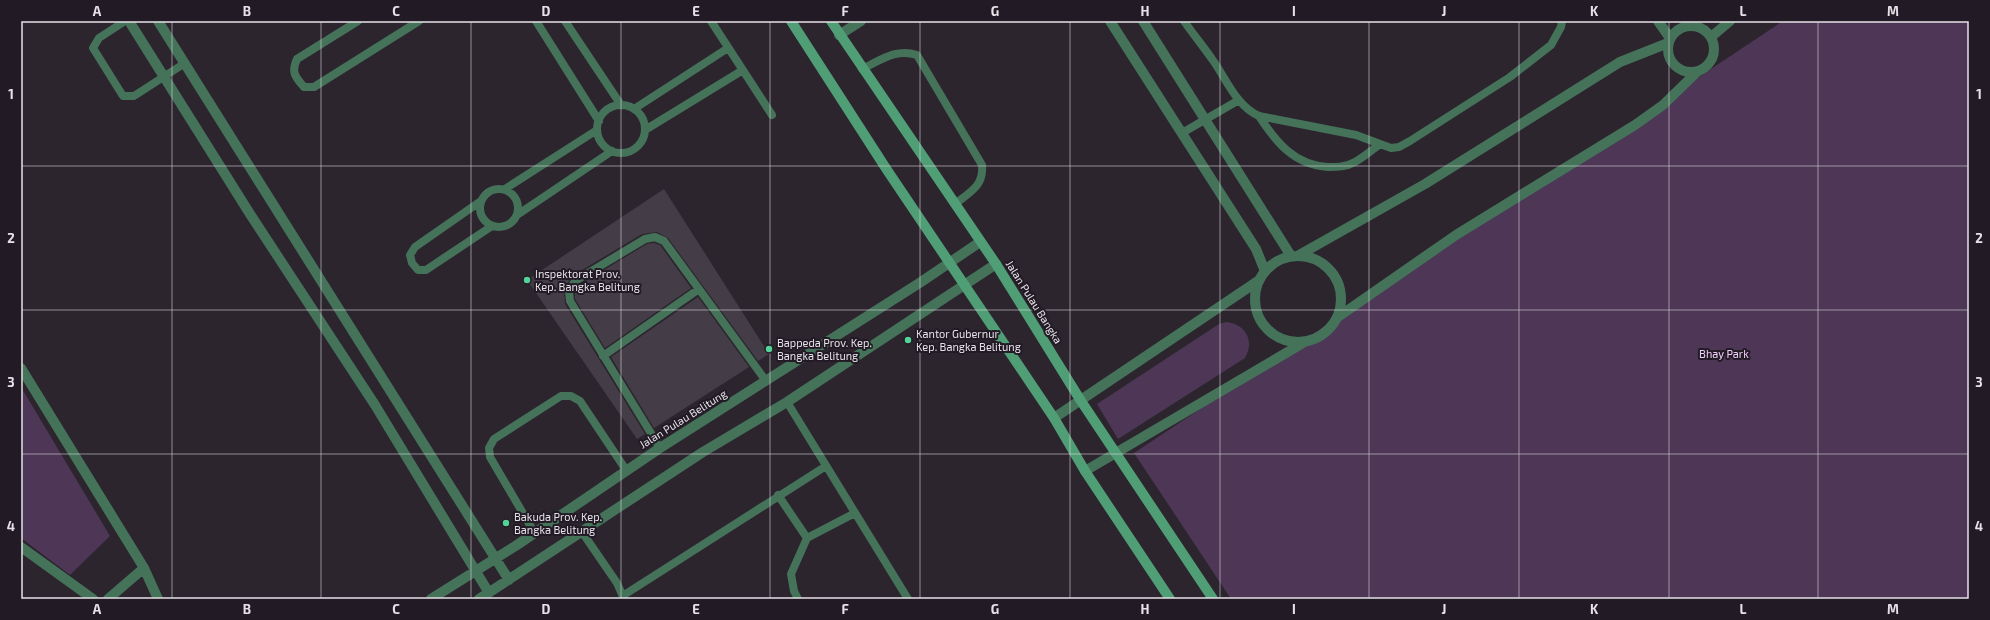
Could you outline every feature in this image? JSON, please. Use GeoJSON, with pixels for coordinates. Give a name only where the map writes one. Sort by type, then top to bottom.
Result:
{"type":"FeatureCollection","features":[{"type":"Feature","properties":{"kind":"main road"},"geometry":{"type":"LineString","coordinates":[[791,21],[888,170],[1054,418],[1085,471],[1170,599]]}},
{"type":"Feature","properties":{"kind":"main road","name":"Jalan Pulau Bangka"},"geometry":{"type":"LineString","coordinates":[[831,21],[862,69],[996,264],[1081,401],[1117,452],[1213,599]]}},
{"type":"Feature","properties":{"kind":"street"},"geometry":{"type":"LineString","coordinates":[[129,21],[250,214],[374,405],[474,571],[489,593]]}},
{"type":"Feature","properties":{"kind":"street"},"geometry":{"type":"LineString","coordinates":[[158,21],[509,580]]}},
{"type":"Feature","properties":{"kind":"street"},"geometry":{"type":"LineString","coordinates":[[839,35],[862,21]]}},
{"type":"Feature","properties":{"kind":"street"},"geometry":{"type":"LineString","coordinates":[[1110,21],[1256,249],[1265,271]]}},
{"type":"Feature","properties":{"kind":"street"},"geometry":{"type":"LineString","coordinates":[[1143,21],[1205,120],[1295,256],[1316,259],[1335,276],[1339,283],[1342,300],[1338,317]]}},
{"type":"Feature","properties":{"kind":"street"},"geometry":{"type":"LineString","coordinates":[[1658,21],[1669,40],[1668,56],[1673,64],[1684,71],[1698,71]]}},
{"type":"Feature","properties":{"kind":"street"},"geometry":{"type":"LineString","coordinates":[[1711,37],[1730,21]]}},
{"type":"Feature","properties":{"kind":"street"},"geometry":{"type":"LineString","coordinates":[[1085,471],[1305,342],[1328,331],[1338,317],[1456,235],[1635,125],[1663,105],[1698,71],[1706,66],[1712,59],[1714,51],[1711,37],[1701,28],[1690,23],[1679,28],[1669,40],[1620,62],[1425,184],[1295,256],[1275,262],[1265,271],[1258,281],[1255,289],[1255,306],[1257,314],[1266,329],[1280,338],[1297,342],[1305,342]]}},
{"type":"Feature","properties":{"kind":"street","name":"Jalan Pulau Belitung"},"geometry":{"type":"LineString","coordinates":[[431,599],[626,470],[980,242]]}},
{"type":"Feature","properties":{"kind":"street"},"geometry":{"type":"LineString","coordinates":[[479,599],[703,452],[787,402],[996,264]]}},
{"type":"Feature","properties":{"kind":"street"},"geometry":{"type":"LineString","coordinates":[[1054,418],[1258,281]]}},
{"type":"Feature","properties":{"kind":"street"},"geometry":{"type":"LineString","coordinates":[[21,368],[144,568],[158,599]]}},
{"type":"Feature","properties":{"kind":"street"},"geometry":{"type":"LineString","coordinates":[[21,547],[93,599]]}},
{"type":"Feature","properties":{"kind":"street"},"geometry":{"type":"LineString","coordinates":[[108,599],[144,568]]}},
{"type":"Feature","properties":{"kind":"lane"},"geometry":{"type":"LineString","coordinates":[[125,21],[99,38],[94,48],[123,96],[134,96],[185,63]]}},
{"type":"Feature","properties":{"kind":"lane"},"geometry":{"type":"LineString","coordinates":[[358,21],[297,59],[293,68],[295,77],[304,87],[314,87],[419,21]]}},
{"type":"Feature","properties":{"kind":"lane"},"geometry":{"type":"LineString","coordinates":[[536,21],[598,120]]}},
{"type":"Feature","properties":{"kind":"lane"},"geometry":{"type":"LineString","coordinates":[[565,21],[621,105]]}},
{"type":"Feature","properties":{"kind":"lane"},"geometry":{"type":"LineString","coordinates":[[711,21],[772,115]]}},
{"type":"Feature","properties":{"kind":"lane"},"geometry":{"type":"LineString","coordinates":[[1184,21],[1212,59],[1239,100],[1250,112],[1259,116],[1356,135],[1391,148],[1399,147],[1510,77],[1551,45],[1561,28],[1562,21]]}},
{"type":"Feature","properties":{"kind":"lane"},"geometry":{"type":"LineString","coordinates":[[634,109],[728,48]]}},
{"type":"Feature","properties":{"kind":"lane"},"geometry":{"type":"LineString","coordinates":[[862,69],[897,53],[906,51],[917,55],[982,165],[983,176],[979,184],[955,204]]}},
{"type":"Feature","properties":{"kind":"lane"},"geometry":{"type":"LineString","coordinates":[[645,130],[743,70]]}},
{"type":"Feature","properties":{"kind":"lane"},"geometry":{"type":"LineString","coordinates":[[1182,133],[1239,100]]}},
{"type":"Feature","properties":{"kind":"lane"},"geometry":{"type":"LineString","coordinates":[[621,105],[634,109],[644,120],[645,130],[640,142],[630,151],[621,153],[612,151],[604,146],[599,139],[597,130],[598,120],[603,113],[611,107],[621,105]]}},
{"type":"Feature","properties":{"kind":"lane"},"geometry":{"type":"LineString","coordinates":[[1259,116],[1273,137],[1288,152],[1300,160],[1317,166],[1339,167],[1354,162],[1380,144]]}},
{"type":"Feature","properties":{"kind":"lane"},"geometry":{"type":"LineString","coordinates":[[505,189],[514,194],[518,201],[519,208],[517,216],[513,222],[507,226],[492,226],[426,270],[418,270],[412,263],[410,255],[415,247],[481,201],[491,190],[505,189],[597,130]]}},
{"type":"Feature","properties":{"kind":"lane"},"geometry":{"type":"LineString","coordinates":[[517,216],[612,151]]}},
{"type":"Feature","properties":{"kind":"lane"},"geometry":{"type":"LineString","coordinates":[[481,201],[481,216],[492,226]]}},
{"type":"Feature","properties":{"kind":"lane"},"geometry":{"type":"LineString","coordinates":[[660,448],[570,301],[569,290],[575,281],[645,238],[655,237],[664,241],[766,381]]}},
{"type":"Feature","properties":{"kind":"lane"},"geometry":{"type":"LineString","coordinates":[[603,356],[698,289]]}},
{"type":"Feature","properties":{"kind":"lane"},"geometry":{"type":"LineString","coordinates":[[534,532],[490,457],[489,448],[494,439],[561,396],[571,396],[580,401],[626,470]]}},
{"type":"Feature","properties":{"kind":"lane"},"geometry":{"type":"LineString","coordinates":[[787,402],[908,599]]}},
{"type":"Feature","properties":{"kind":"lane"},"geometry":{"type":"LineString","coordinates":[[582,532],[624,597],[778,495],[826,466]]}},
{"type":"Feature","properties":{"kind":"lane"},"geometry":{"type":"LineString","coordinates":[[778,495],[807,538]]}},
{"type":"Feature","properties":{"kind":"lane"},"geometry":{"type":"LineString","coordinates":[[798,599],[794,591],[790,574],[807,538],[855,513]]}},
{"type":"Feature","properties":{"kind":"green space","name":"Bhay Park"},"geometry":{"type":"Polygon","coordinates":[[[1783,21],[1969,21],[1969,599],[1231,599],[1134,453],[1783,21]]]}},
{"type":"Feature","properties":{"kind":"green space"},"geometry":{"type":"Polygon","coordinates":[[[1226,322],[1239,326],[1247,334],[1249,345],[1245,358],[1118,439],[1097,404],[1219,324],[1226,322]]]}},
{"type":"Feature","properties":{"kind":"green space"},"geometry":{"type":"Polygon","coordinates":[[[21,387],[110,536],[70,575],[21,538],[21,387]]]}},
{"type":"Feature","properties":{"kind":"building"},"geometry":{"type":"Polygon","coordinates":[[[664,189],[769,354],[758,361],[668,238],[657,232],[642,234],[572,276],[564,289],[565,304],[645,434],[637,439],[527,280],[664,189]]]}},
{"type":"Feature","properties":{"kind":"building"},"geometry":{"type":"Polygon","coordinates":[[[654,243],[660,245],[691,288],[605,348],[575,299],[575,292],[579,285],[647,244],[654,243]]]}},
{"type":"Feature","properties":{"kind":"building"},"geometry":{"type":"Polygon","coordinates":[[[698,297],[749,367],[654,428],[611,357],[698,297]]]}},
{"type":"Feature","properties":{"kind":"place","name":"Inspektorat Prov. Kep. Bangka Belitung"},"geometry":{"type":"Point","coordinates":[527,280]}},
{"type":"Feature","properties":{"kind":"place","name":"Kantor Gubernur Kep. Bangka Belitung"},"geometry":{"type":"Point","coordinates":[908,340]}},
{"type":"Feature","properties":{"kind":"place","name":"Bappeda Prov. Kep. Bangka Belitung"},"geometry":{"type":"Point","coordinates":[769,349]}},
{"type":"Feature","properties":{"kind":"place","name":"Bakuda Prov. Kep. Bangka Belitung"},"geometry":{"type":"Point","coordinates":[506,523]}}]}
